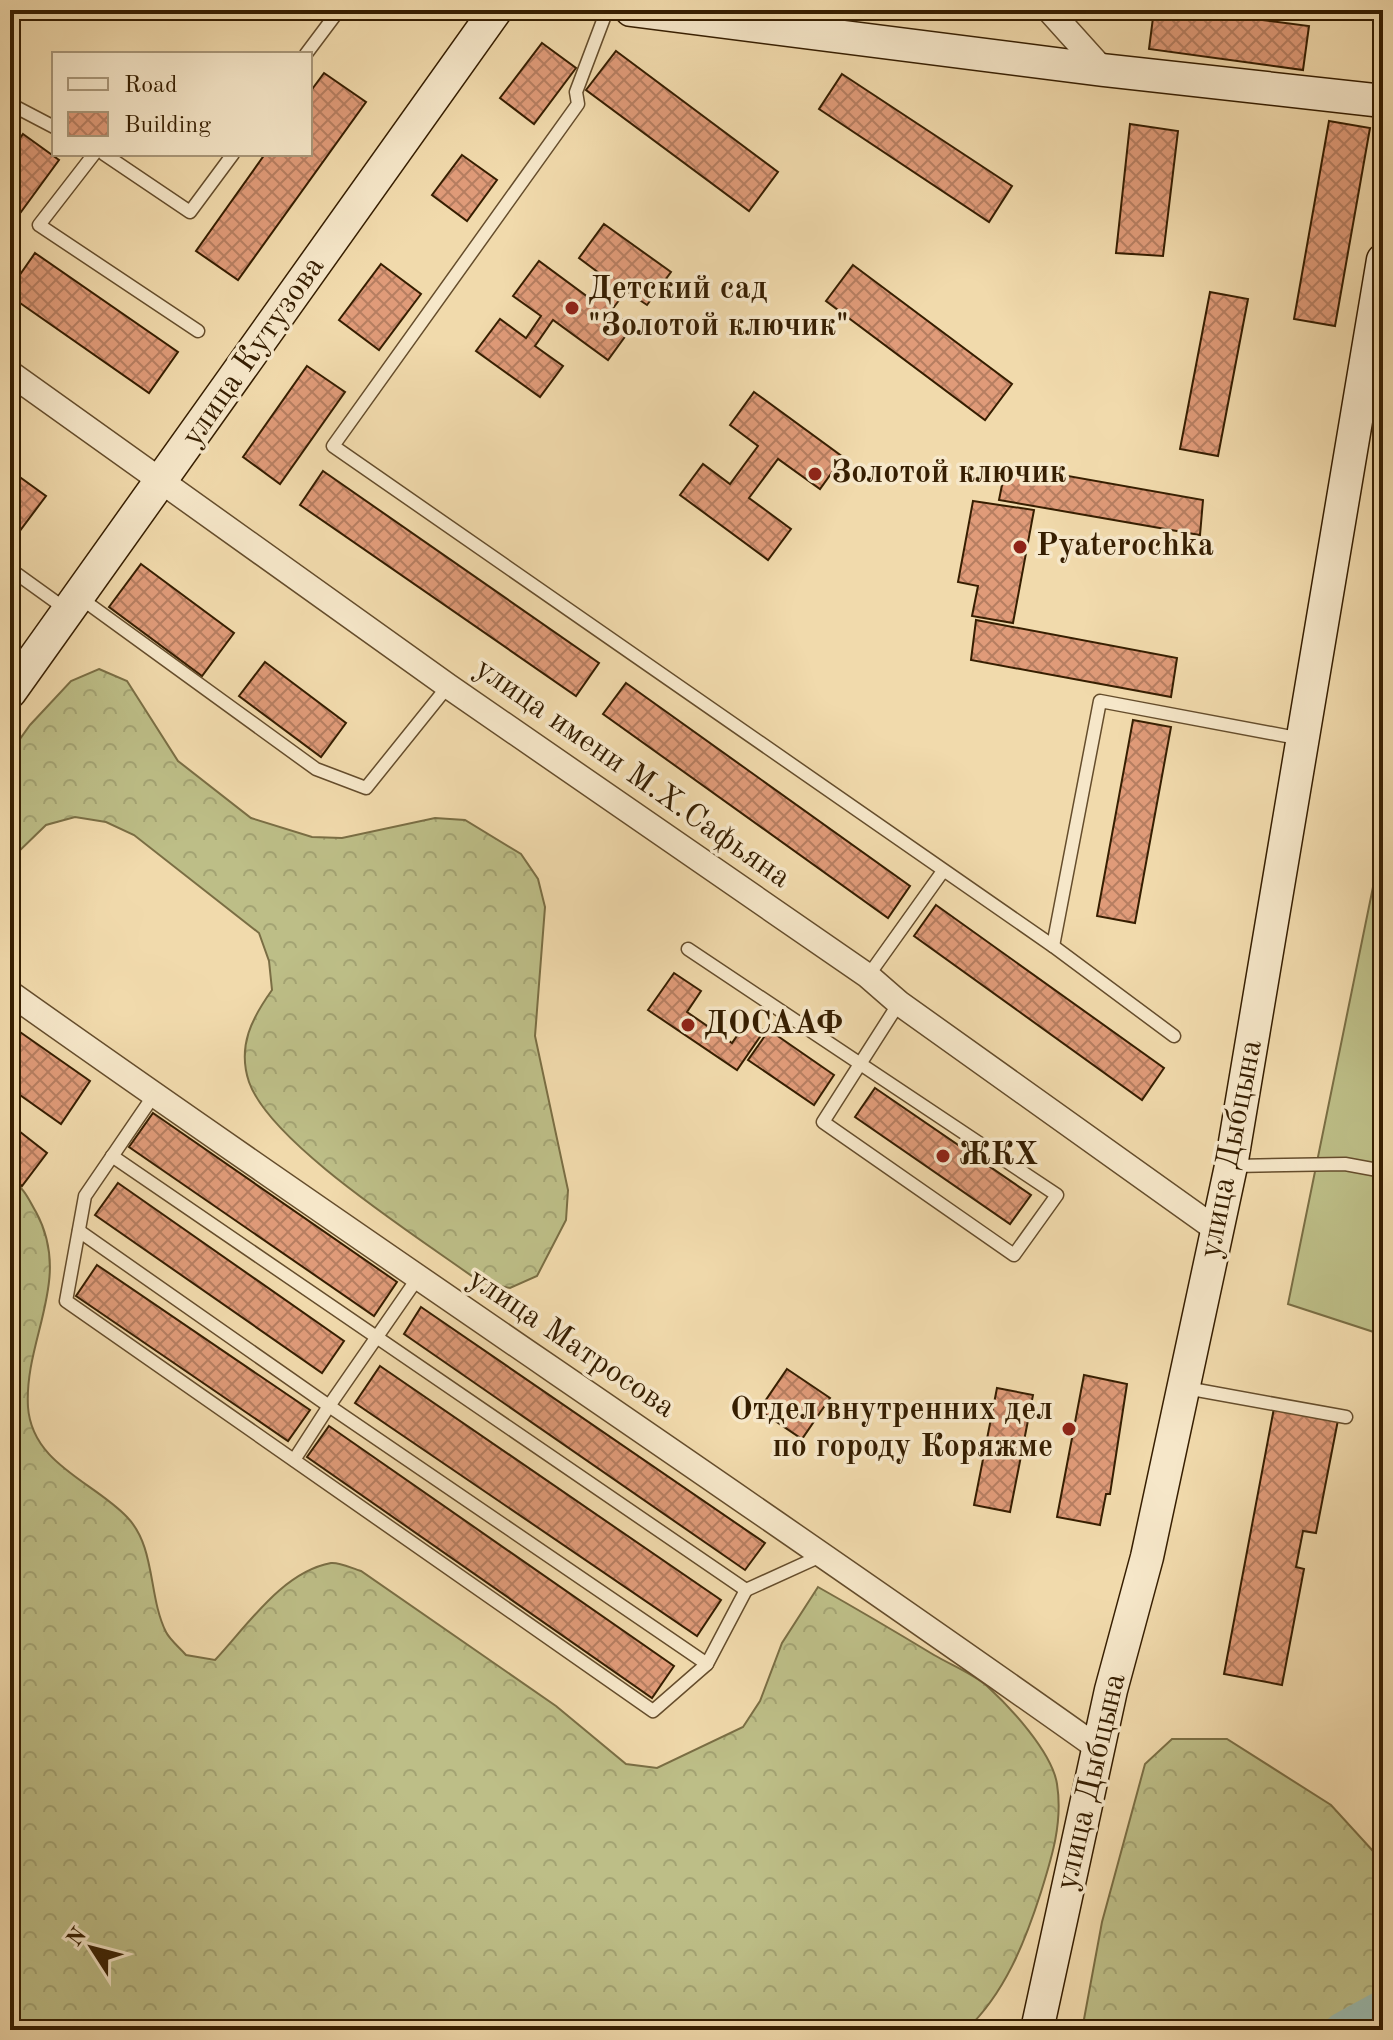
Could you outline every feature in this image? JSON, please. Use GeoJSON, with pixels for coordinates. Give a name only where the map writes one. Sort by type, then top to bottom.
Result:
{"type":"FeatureCollection","features":[{"type":"Feature","properties":{"kind":"street","name":"улица Кутузова"},"geometry":{"type":"LineString","coordinates":[[10,692],[496,10]]}},
{"type":"Feature","properties":{"kind":"street"},"geometry":{"type":"LineString","coordinates":[[631,10],[1103,70],[1383,101]]}},
{"type":"Feature","properties":{"kind":"street"},"geometry":{"type":"LineString","coordinates":[[1049,10],[1103,70]]}},
{"type":"Feature","properties":{"kind":"street","name":"улица Дыбцына"},"geometry":{"type":"LineString","coordinates":[[1037,2030],[1098,1748],[1147,1557],[1231,1166],[1305,740],[1383,260]]}},
{"type":"Feature","properties":{"kind":"street","name":"улица имени М.Х.Сафьяна"},"geometry":{"type":"LineString","coordinates":[[10,373],[161,484],[448,686],[868,976],[899,1003],[1217,1230]]}},
{"type":"Feature","properties":{"kind":"street","name":"улица Матросова"},"geometry":{"type":"LineString","coordinates":[[10,993],[417,1279],[825,1554],[1098,1748]]}},
{"type":"Feature","properties":{"kind":"lane"},"geometry":{"type":"LineString","coordinates":[[308,52],[339,10]]}},
{"type":"Feature","properties":{"kind":"lane"},"geometry":{"type":"LineString","coordinates":[[607,10],[576,92],[578,104],[333,446],[1053,946],[1174,1036]]}},
{"type":"Feature","properties":{"kind":"lane"},"geometry":{"type":"LineString","coordinates":[[10,104],[52,126]]}},
{"type":"Feature","properties":{"kind":"lane"},"geometry":{"type":"LineString","coordinates":[[92,156],[39,225],[198,331]]}},
{"type":"Feature","properties":{"kind":"lane"},"geometry":{"type":"LineString","coordinates":[[107,156],[190,212],[232,156]]}},
{"type":"Feature","properties":{"kind":"lane"},"geometry":{"type":"LineString","coordinates":[[10,569],[72,603],[316,769],[366,788],[448,686]]}},
{"type":"Feature","properties":{"kind":"lane"},"geometry":{"type":"LineString","coordinates":[[1053,946],[1100,701],[1305,740]]}},
{"type":"Feature","properties":{"kind":"lane"},"geometry":{"type":"LineString","coordinates":[[868,976],[943,871]]}},
{"type":"Feature","properties":{"kind":"lane"},"geometry":{"type":"LineString","coordinates":[[688,949],[862,1062],[1057,1195],[1014,1255],[823,1122],[862,1062],[899,1003]]}},
{"type":"Feature","properties":{"kind":"lane"},"geometry":{"type":"LineString","coordinates":[[154,1095],[85,1196],[66,1301],[653,1711],[707,1664],[746,1590],[825,1554]]}},
{"type":"Feature","properties":{"kind":"lane"},"geometry":{"type":"LineString","coordinates":[[112,1156],[746,1590]]}},
{"type":"Feature","properties":{"kind":"lane"},"geometry":{"type":"LineString","coordinates":[[1231,1166],[1345,1164],[1383,1171]]}},
{"type":"Feature","properties":{"kind":"lane"},"geometry":{"type":"LineString","coordinates":[[79,1231],[707,1664]]}},
{"type":"Feature","properties":{"kind":"lane"},"geometry":{"type":"LineString","coordinates":[[294,1460],[417,1279]]}},
{"type":"Feature","properties":{"kind":"lane"},"geometry":{"type":"LineString","coordinates":[[1183,1387],[1346,1417]]}},
{"type":"Feature","properties":{"kind":"green space"},"geometry":{"type":"Polygon","coordinates":[[[99,669],[127,681],[178,761],[251,818],[312,837],[342,838],[435,818],[465,820],[521,854],[538,879],[545,907],[535,1036],[568,1190],[566,1220],[537,1276],[510,1288],[480,1282],[351,1190],[286,1134],[263,1107],[249,1082],[245,1056],[248,1033],[272,990],[269,961],[259,933],[134,835],[106,822],[75,817],[46,825],[10,860],[10,753],[30,725],[71,681],[99,669]]]}},
{"type":"Feature","properties":{"kind":"green space"},"geometry":{"type":"Polygon","coordinates":[[[1383,838],[1383,1335],[1288,1304],[1383,838]]]}},
{"type":"Feature","properties":{"kind":"green space"},"geometry":{"type":"Polygon","coordinates":[[[10,1180],[22,1190],[36,1212],[46,1237],[50,1261],[49,1285],[29,1382],[28,1407],[32,1427],[52,1458],[113,1505],[136,1529],[147,1557],[160,1618],[168,1635],[186,1655],[215,1660],[281,1589],[313,1568],[335,1563],[361,1571],[556,1706],[626,1764],[657,1768],[743,1727],[760,1701],[782,1643],[818,1587],[987,1686],[1018,1718],[1047,1758],[1057,1784],[1059,1812],[1052,1852],[1028,1929],[1003,1983],[980,2015],[966,2030],[10,2030],[10,1180]]]}},
{"type":"Feature","properties":{"kind":"green space"},"geometry":{"type":"Polygon","coordinates":[[[1172,1739],[1227,1739],[1331,1805],[1383,1862],[1383,2030],[1082,2030],[1102,1922],[1145,1764],[1172,1739]]]}},
{"type":"Feature","properties":{"kind":"building"},"geometry":{"type":"Polygon","coordinates":[[[1154,10],[1184,10],[1309,26],[1303,70],[1149,49],[1154,10]]]}},
{"type":"Feature","properties":{"kind":"building"},"geometry":{"type":"Polygon","coordinates":[[[542,43],[576,68],[534,124],[500,98],[542,43]]]}},
{"type":"Feature","properties":{"kind":"building"},"geometry":{"type":"Polygon","coordinates":[[[616,51],[778,172],[749,211],[586,90],[616,51]]]}},
{"type":"Feature","properties":{"kind":"building"},"geometry":{"type":"Polygon","coordinates":[[[324,73],[366,102],[238,280],[196,251],[264,156],[312,156],[312,89],[324,73]]]}},
{"type":"Feature","properties":{"kind":"building"},"geometry":{"type":"Polygon","coordinates":[[[842,74],[1012,186],[989,222],[819,109],[842,74]]]}},
{"type":"Feature","properties":{"kind":"building"},"geometry":{"type":"Polygon","coordinates":[[[1329,121],[1370,128],[1335,326],[1294,319],[1329,121]]]}},
{"type":"Feature","properties":{"kind":"building"},"geometry":{"type":"Polygon","coordinates":[[[1130,124],[1178,131],[1163,256],[1116,253],[1130,124]]]}},
{"type":"Feature","properties":{"kind":"building"},"geometry":{"type":"Polygon","coordinates":[[[23,134],[59,160],[10,227],[10,152],[23,134]]]}},
{"type":"Feature","properties":{"kind":"building"},"geometry":{"type":"Polygon","coordinates":[[[462,155],[497,180],[467,221],[432,195],[462,155]]]}},
{"type":"Feature","properties":{"kind":"building","name":"Детский сад \"Золотой ключик\""},"geometry":{"type":"Polygon","coordinates":[[[604,224],[671,272],[647,305],[626,291],[611,311],[632,327],[608,360],[553,320],[535,346],[563,366],[540,397],[476,351],[500,319],[526,338],[541,316],[513,296],[539,261],[592,300],[607,279],[579,258],[604,224]]]}},
{"type":"Feature","properties":{"kind":"building"},"geometry":{"type":"Polygon","coordinates":[[[35,253],[178,352],[149,393],[10,296],[10,289],[35,253]]]}},
{"type":"Feature","properties":{"kind":"building"},"geometry":{"type":"Polygon","coordinates":[[[381,264],[421,294],[379,350],[339,320],[381,264]]]}},
{"type":"Feature","properties":{"kind":"building"},"geometry":{"type":"Polygon","coordinates":[[[853,265],[1012,384],[985,420],[826,301],[853,265]]]}},
{"type":"Feature","properties":{"kind":"building"},"geometry":{"type":"Polygon","coordinates":[[[1210,292],[1248,299],[1218,456],[1180,449],[1210,292]]]}},
{"type":"Feature","properties":{"kind":"building"},"geometry":{"type":"Polygon","coordinates":[[[307,366],[345,392],[280,484],[243,457],[307,366]]]}},
{"type":"Feature","properties":{"kind":"building","name":"Золотой ключик"},"geometry":{"type":"Polygon","coordinates":[[[754,392],[843,457],[820,489],[778,459],[749,498],[791,529],[768,560],[680,495],[703,464],[730,484],[758,446],[730,425],[754,392]]]}},
{"type":"Feature","properties":{"kind":"building"},"geometry":{"type":"Polygon","coordinates":[[[1006,465],[1203,500],[1200,535],[999,500],[1006,465]]]}},
{"type":"Feature","properties":{"kind":"building"},"geometry":{"type":"Polygon","coordinates":[[[10,470],[46,496],[16,536],[10,531],[10,470]]]}},
{"type":"Feature","properties":{"kind":"building"},"geometry":{"type":"Polygon","coordinates":[[[323,471],[599,663],[576,696],[300,505],[323,471]]]}},
{"type":"Feature","properties":{"kind":"building"},"geometry":{"type":"Polygon","coordinates":[[[973,501],[1034,510],[1013,623],[972,616],[978,586],[958,582],[973,501]]]}},
{"type":"Feature","properties":{"kind":"building"},"geometry":{"type":"Polygon","coordinates":[[[141,564],[234,633],[202,676],[109,607],[141,564]]]}},
{"type":"Feature","properties":{"kind":"building"},"geometry":{"type":"Polygon","coordinates":[[[976,620],[1177,658],[1171,697],[971,660],[976,620]]]}},
{"type":"Feature","properties":{"kind":"building"},"geometry":{"type":"Polygon","coordinates":[[[265,662],[346,723],[321,757],[239,696],[265,662]]]}},
{"type":"Feature","properties":{"kind":"building"},"geometry":{"type":"Polygon","coordinates":[[[626,683],[910,886],[888,918],[603,714],[626,683]]]}},
{"type":"Feature","properties":{"kind":"building"},"geometry":{"type":"Polygon","coordinates":[[[1133,720],[1171,727],[1135,923],[1097,916],[1133,720]]]}},
{"type":"Feature","properties":{"kind":"building"},"geometry":{"type":"Polygon","coordinates":[[[936,905],[1164,1068],[1142,1100],[914,936],[936,905]]]}},
{"type":"Feature","properties":{"kind":"building","name":"ДОСААФ"},"geometry":{"type":"Polygon","coordinates":[[[674,973],[701,991],[687,1012],[732,1043],[748,1020],[764,1031],[737,1070],[648,1010],[674,973]]]}},
{"type":"Feature","properties":{"kind":"building"},"geometry":{"type":"Polygon","coordinates":[[[10,1025],[90,1081],[61,1124],[10,1088],[10,1025]]]}},
{"type":"Feature","properties":{"kind":"building"},"geometry":{"type":"Polygon","coordinates":[[[769,1030],[834,1075],[814,1105],[748,1060],[769,1030]]]}},
{"type":"Feature","properties":{"kind":"building","name":"ЖКХ"},"geometry":{"type":"Polygon","coordinates":[[[875,1088],[1031,1195],[1010,1224],[855,1117],[875,1088]]]}},
{"type":"Feature","properties":{"kind":"building"},"geometry":{"type":"Polygon","coordinates":[[[153,1113],[397,1282],[374,1316],[129,1147],[153,1113]]]}},
{"type":"Feature","properties":{"kind":"building"},"geometry":{"type":"Polygon","coordinates":[[[10,1124],[47,1153],[22,1186],[10,1176],[10,1124]]]}},
{"type":"Feature","properties":{"kind":"building"},"geometry":{"type":"Polygon","coordinates":[[[118,1183],[344,1341],[322,1373],[95,1215],[118,1183]]]}},
{"type":"Feature","properties":{"kind":"building"},"geometry":{"type":"Polygon","coordinates":[[[97,1265],[310,1410],[288,1441],[76,1296],[97,1265]]]}},
{"type":"Feature","properties":{"kind":"building"},"geometry":{"type":"Polygon","coordinates":[[[421,1307],[765,1543],[745,1570],[404,1334],[421,1307]]]}},
{"type":"Feature","properties":{"kind":"building"},"geometry":{"type":"Polygon","coordinates":[[[380,1366],[721,1600],[697,1636],[355,1403],[380,1366]]]}},
{"type":"Feature","properties":{"kind":"building"},"geometry":{"type":"Polygon","coordinates":[[[787,1369],[830,1398],[802,1439],[759,1410],[787,1369]]]}},
{"type":"Feature","properties":{"kind":"building"},"geometry":{"type":"Polygon","coordinates":[[[1084,1375],[1127,1384],[1110,1494],[1106,1494],[1100,1525],[1057,1517],[1084,1375]]]}},
{"type":"Feature","properties":{"kind":"building"},"geometry":{"type":"Polygon","coordinates":[[[997,1388],[1033,1395],[1010,1512],[974,1505],[997,1388]]]}},
{"type":"Feature","properties":{"kind":"building"},"geometry":{"type":"Polygon","coordinates":[[[1274,1408],[1338,1420],[1316,1533],[1303,1531],[1296,1567],[1304,1569],[1282,1685],[1224,1674],[1274,1408]]]}},
{"type":"Feature","properties":{"kind":"building"},"geometry":{"type":"Polygon","coordinates":[[[329,1426],[674,1666],[652,1698],[307,1457],[329,1426]]]}},
{"type":"Feature","properties":{"kind":"waterway"},"geometry":{"type":"LineString","coordinates":[[1341,2030],[1383,2007]]}},
{"type":"Feature","properties":{"kind":"place","name":"Детский сад \"Золотой ключик\""},"geometry":{"type":"Point","coordinates":[572,308]}},
{"type":"Feature","properties":{"kind":"place","name":"Золотой ключик"},"geometry":{"type":"Point","coordinates":[815,474]}},
{"type":"Feature","properties":{"kind":"place","name":"Pyaterochka"},"geometry":{"type":"Point","coordinates":[1020,547]}},
{"type":"Feature","properties":{"kind":"place","name":"ДОСААФ"},"geometry":{"type":"Point","coordinates":[688,1025]}},
{"type":"Feature","properties":{"kind":"place","name":"ЖКХ"},"geometry":{"type":"Point","coordinates":[943,1156]}},
{"type":"Feature","properties":{"kind":"place","name":"Отдел внутренних дел по городу Коряжме"},"geometry":{"type":"Point","coordinates":[1069,1429]}}]}
